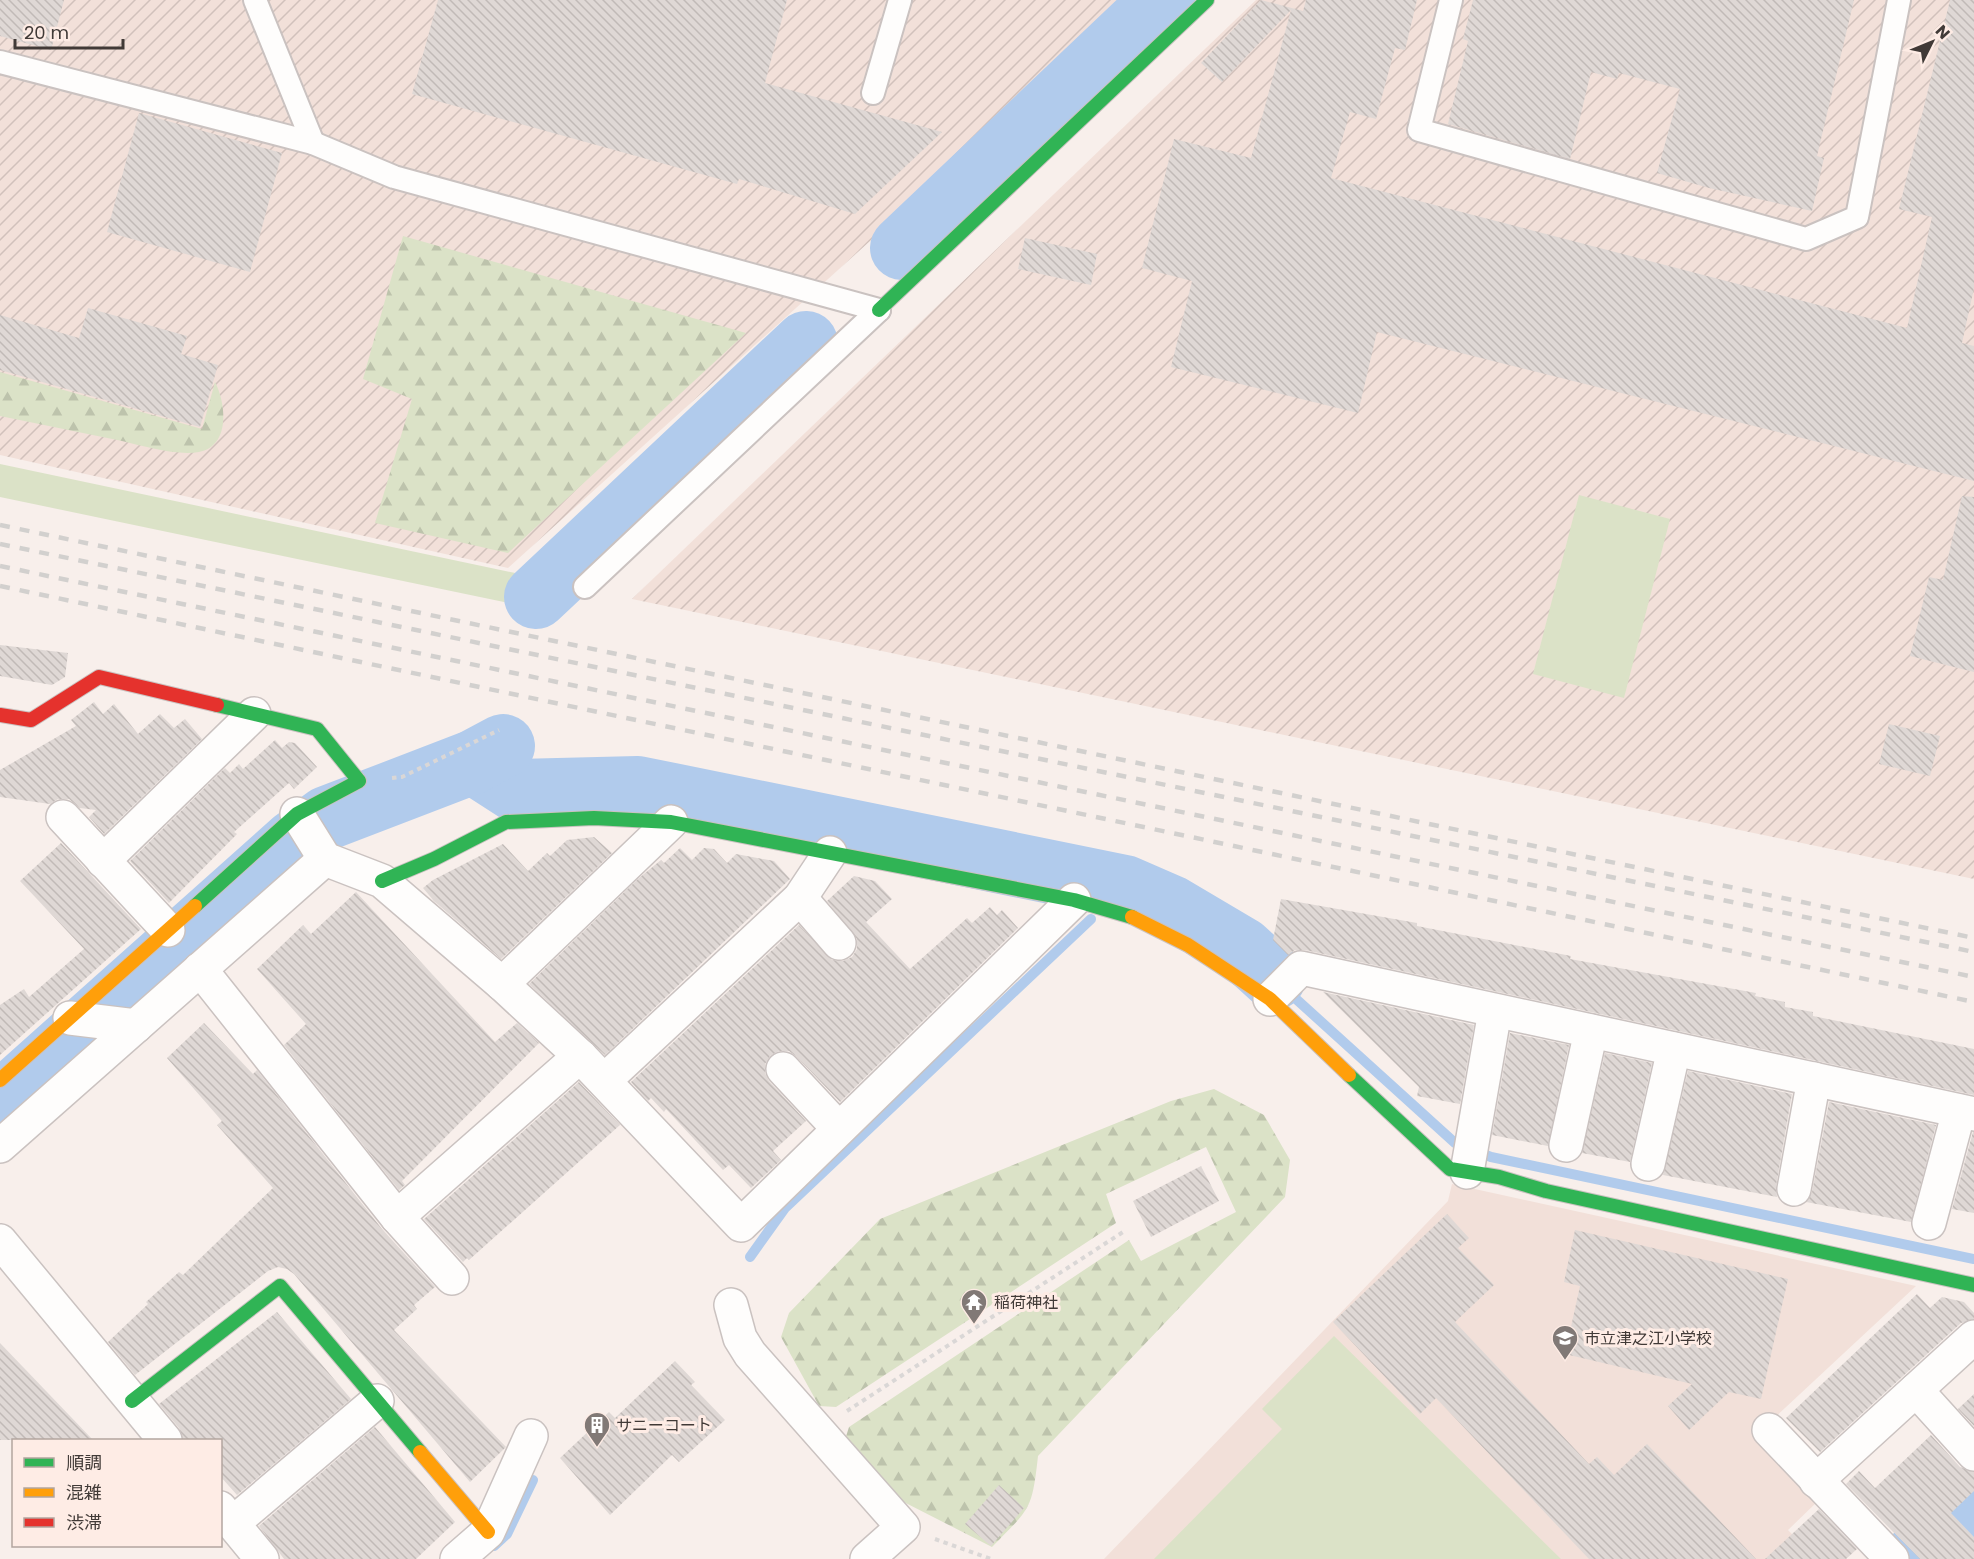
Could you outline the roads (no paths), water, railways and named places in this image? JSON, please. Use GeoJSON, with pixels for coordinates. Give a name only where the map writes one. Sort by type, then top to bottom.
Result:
{"type":"FeatureCollection","features":[{"type":"Feature","properties":{"kind":"street"},"geometry":{"type":"LineString","coordinates":[[879,310],[1207,0]]}},
{"type":"Feature","properties":{"kind":"street"},"geometry":{"type":"LineString","coordinates":[[0,715],[31,720],[99,677],[317,729],[358,781],[309,834],[179,951],[0,1080]]}},
{"type":"Feature","properties":{"kind":"street"},"geometry":{"type":"LineString","coordinates":[[104,861],[254,714]]}},
{"type":"Feature","properties":{"kind":"street"},"geometry":{"type":"LineString","coordinates":[[63,818],[104,861],[397,1218],[452,1278]]}},
{"type":"Feature","properties":{"kind":"street"},"geometry":{"type":"LineString","coordinates":[[382,881],[434,859],[506,822],[594,818],[671,822],[1074,900],[1133,917],[1188,945],[1270,999],[1404,1130],[1450,1168],[1499,1177],[1546,1191],[1974,1285]]}},
{"type":"Feature","properties":{"kind":"street"},"geometry":{"type":"LineString","coordinates":[[502,984],[671,822]]}},
{"type":"Feature","properties":{"kind":"street"},"geometry":{"type":"LineString","coordinates":[[309,834],[382,881],[502,984],[605,1080],[741,1225],[1074,900]]}},
{"type":"Feature","properties":{"kind":"street"},"geometry":{"type":"LineString","coordinates":[[0,1146],[135,1026],[179,951],[309,834]]}},
{"type":"Feature","properties":{"kind":"street"},"geometry":{"type":"LineString","coordinates":[[605,1080],[800,898],[830,853]]}},
{"type":"Feature","properties":{"kind":"street"},"geometry":{"type":"LineString","coordinates":[[800,898],[839,943]]}},
{"type":"Feature","properties":{"kind":"street"},"geometry":{"type":"LineString","coordinates":[[1270,999],[1301,968],[1967,1113],[1929,1223]]}},
{"type":"Feature","properties":{"kind":"street"},"geometry":{"type":"LineString","coordinates":[[1467,1172],[1495,1011]]}},
{"type":"Feature","properties":{"kind":"street"},"geometry":{"type":"LineString","coordinates":[[85,1020],[135,1026]]}},
{"type":"Feature","properties":{"kind":"street"},"geometry":{"type":"LineString","coordinates":[[1566,1145],[1591,1031]]}},
{"type":"Feature","properties":{"kind":"street"},"geometry":{"type":"LineString","coordinates":[[1648,1164],[1674,1049]]}},
{"type":"Feature","properties":{"kind":"street"},"geometry":{"type":"LineString","coordinates":[[397,1218],[580,1056]]}},
{"type":"Feature","properties":{"kind":"street"},"geometry":{"type":"LineString","coordinates":[[783,1070],[838,1129]]}},
{"type":"Feature","properties":{"kind":"street"},"geometry":{"type":"LineString","coordinates":[[1794,1189],[1814,1079]]}},
{"type":"Feature","properties":{"kind":"street"},"geometry":{"type":"LineString","coordinates":[[0,1241],[164,1439]]}},
{"type":"Feature","properties":{"kind":"street"},"geometry":{"type":"LineString","coordinates":[[132,1401],[280,1286],[488,1532]]}},
{"type":"Feature","properties":{"kind":"street"},"geometry":{"type":"LineString","coordinates":[[731,1305],[740,1338],[750,1354],[903,1527],[867,1559]]}},
{"type":"Feature","properties":{"kind":"street"},"geometry":{"type":"LineString","coordinates":[[1816,1480],[1974,1337]]}},
{"type":"Feature","properties":{"kind":"street"},"geometry":{"type":"LineString","coordinates":[[1916,1390],[1974,1454]]}},
{"type":"Feature","properties":{"kind":"street"},"geometry":{"type":"LineString","coordinates":[[262,1559],[227,1516],[377,1401]]}},
{"type":"Feature","properties":{"kind":"street"},"geometry":{"type":"LineString","coordinates":[[1769,1430],[1892,1559]]}},
{"type":"Feature","properties":{"kind":"street"},"geometry":{"type":"LineString","coordinates":[[457,1559],[488,1532],[531,1436]]}},
{"type":"Feature","properties":{"kind":"lane"},"geometry":{"type":"LineString","coordinates":[[255,0],[313,143]]}},
{"type":"Feature","properties":{"kind":"lane"},"geometry":{"type":"LineString","coordinates":[[873,93],[900,0]]}},
{"type":"Feature","properties":{"kind":"lane"},"geometry":{"type":"LineString","coordinates":[[1451,0],[1419,130],[1806,239],[1857,217],[1899,0]]}},
{"type":"Feature","properties":{"kind":"lane"},"geometry":{"type":"LineString","coordinates":[[0,62],[313,143],[394,177],[879,310]]}},
{"type":"Feature","properties":{"kind":"lane"},"geometry":{"type":"LineString","coordinates":[[585,587],[879,310]]}},
{"type":"Feature","properties":{"kind":"waterway"},"geometry":{"type":"LineString","coordinates":[[902,248],[1163,0]]}},
{"type":"Feature","properties":{"kind":"waterway"},"geometry":{"type":"LineString","coordinates":[[536,597],[806,343]]}},
{"type":"Feature","properties":{"kind":"waterway"},"geometry":{"type":"LineString","coordinates":[[0,1104],[294,842],[327,818],[473,762],[503,746]]}},
{"type":"Feature","properties":{"kind":"waterway"},"geometry":{"type":"LineString","coordinates":[[473,762],[518,791],[638,788],[1125,887],[1171,907],[1242,949],[1274,978]]}},
{"type":"Feature","properties":{"kind":"waterway"},"geometry":{"type":"LineString","coordinates":[[750,1257],[785,1208],[1091,919]]}},
{"type":"Feature","properties":{"kind":"waterway"},"geometry":{"type":"LineString","coordinates":[[1285,989],[1455,1143],[1491,1157],[1974,1259]]}},
{"type":"Feature","properties":{"kind":"waterway"},"geometry":{"type":"LineString","coordinates":[[494,1546],[507,1534],[533,1480]]}},
{"type":"Feature","properties":{"kind":"waterway"},"geometry":{"type":"LineString","coordinates":[[1913,1559],[1974,1504]]}},
{"type":"Feature","properties":{"kind":"railway"},"geometry":{"type":"LineString","coordinates":[[0,525],[1974,938]]}},
{"type":"Feature","properties":{"kind":"railway"},"geometry":{"type":"LineString","coordinates":[[0,544],[1974,952]]}},
{"type":"Feature","properties":{"kind":"railway"},"geometry":{"type":"LineString","coordinates":[[0,566],[1974,977]]}},
{"type":"Feature","properties":{"kind":"railway"},"geometry":{"type":"LineString","coordinates":[[0,586],[1974,1002]]}},
{"type":"Feature","properties":{"kind":"place","name":"稲荷神社"},"geometry":{"type":"Point","coordinates":[974,1325]}},
{"type":"Feature","properties":{"kind":"place","name":"市立津之江小学校"},"geometry":{"type":"Point","coordinates":[1565,1361]}},
{"type":"Feature","properties":{"kind":"place","name":"サニーコート"},"geometry":{"type":"Point","coordinates":[597,1448]}}]}
